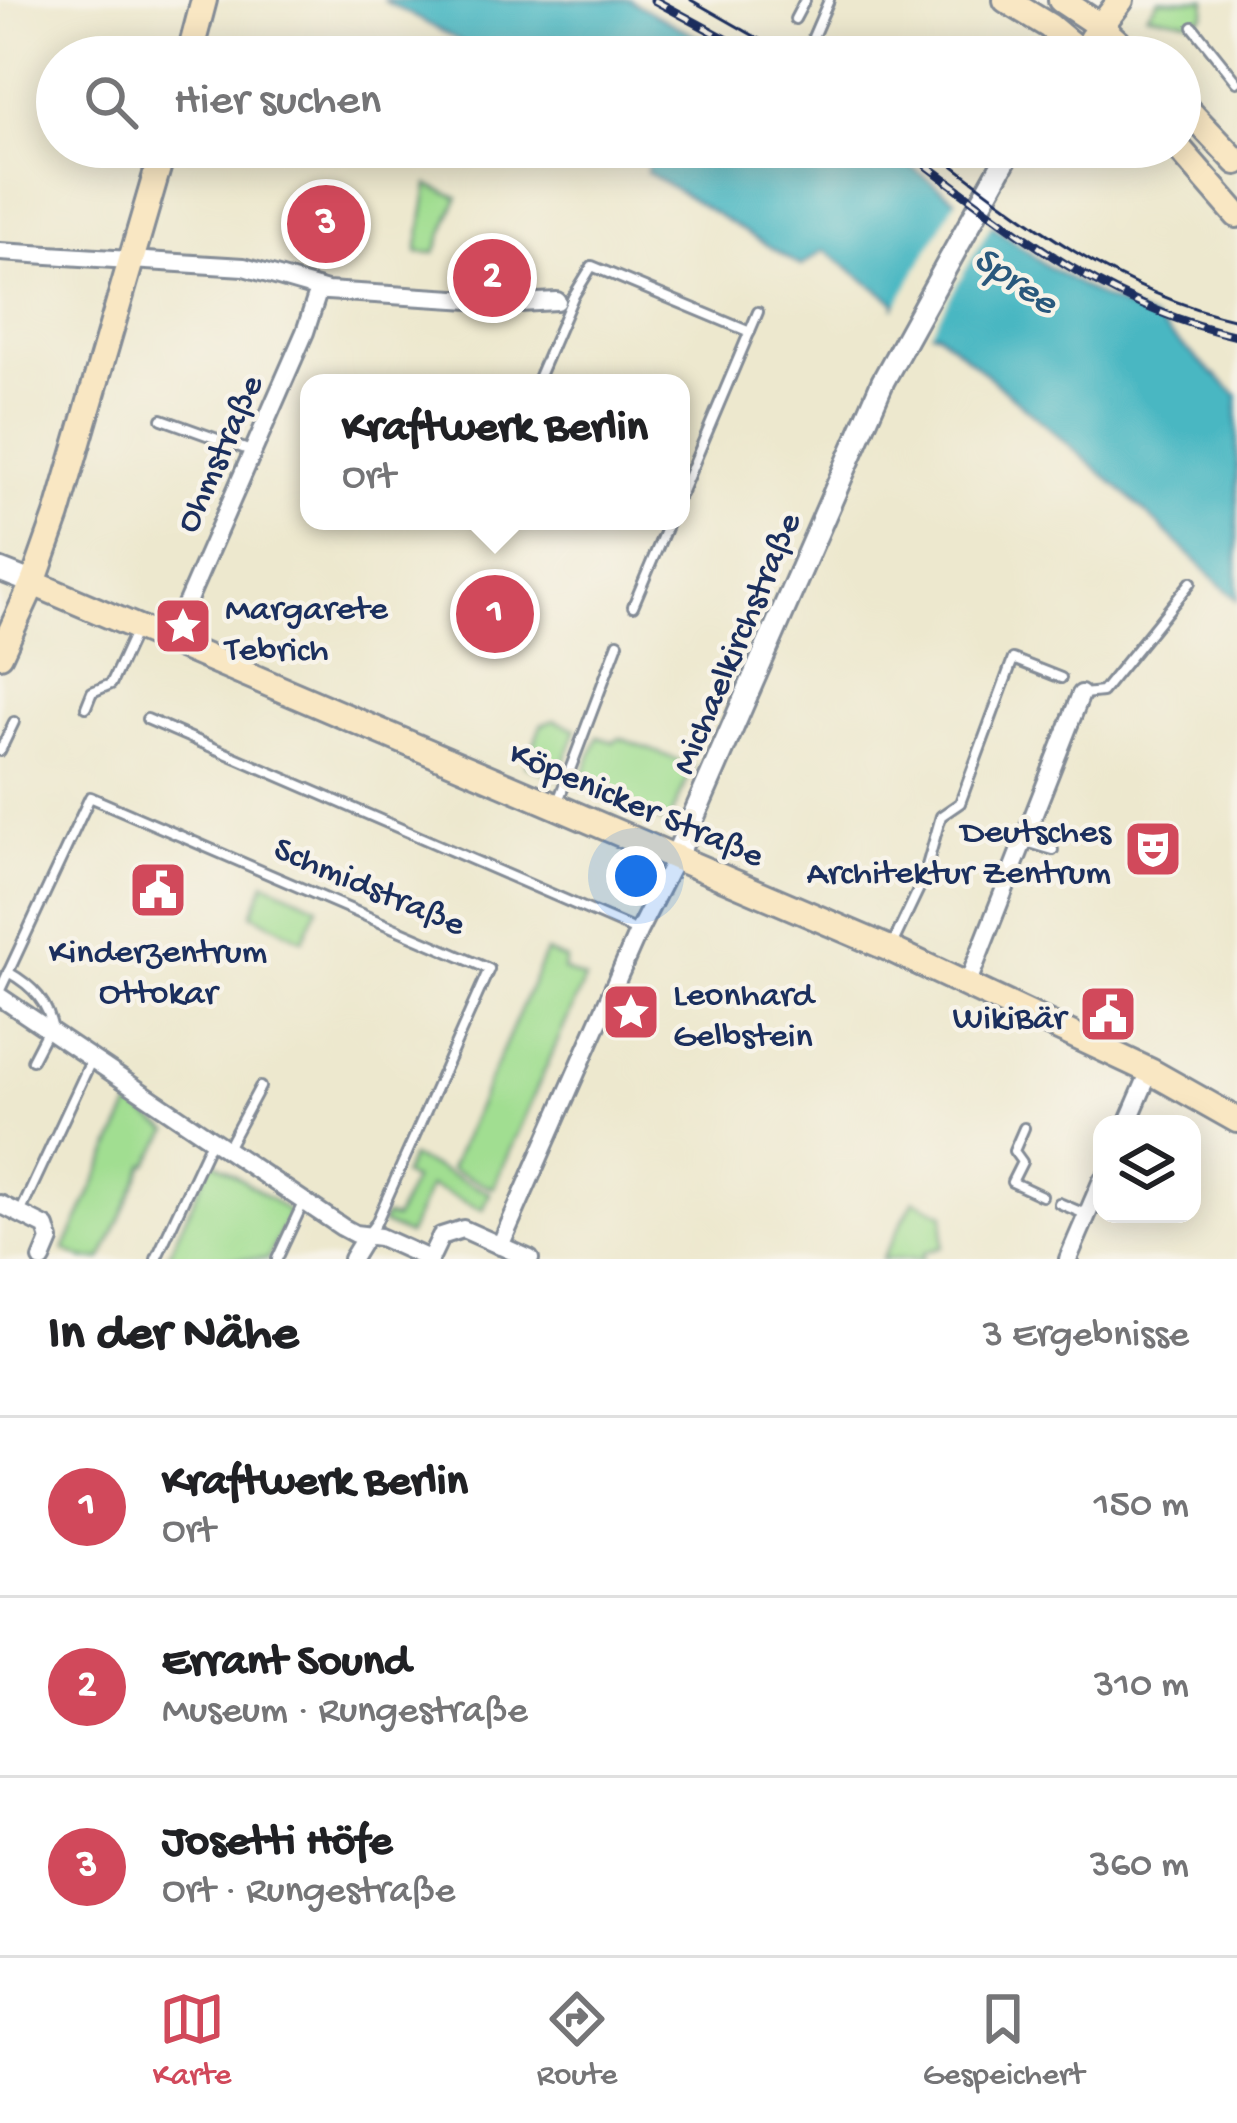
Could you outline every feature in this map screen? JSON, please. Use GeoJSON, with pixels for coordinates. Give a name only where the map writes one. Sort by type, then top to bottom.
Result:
{"type":"FeatureCollection","features":[{"type":"Feature","properties":{"kind":"main road"},"geometry":{"type":"LineString","coordinates":[[1006,0],[1052,36]]}},
{"type":"Feature","properties":{"kind":"main road"},"geometry":{"type":"LineString","coordinates":[[1083,10],[1120,0]]}},
{"type":"Feature","properties":{"kind":"main road"},"geometry":{"type":"LineString","coordinates":[[194,36],[200,6]]}},
{"type":"Feature","properties":{"kind":"main road"},"geometry":{"type":"LineString","coordinates":[[1083,10],[1111,36]]}},
{"type":"Feature","properties":{"kind":"main road"},"geometry":{"type":"LineString","coordinates":[[1201,124],[1237,162]]}},
{"type":"Feature","properties":{"kind":"main road"},"geometry":{"type":"LineString","coordinates":[[0,656],[57,515],[158,168]]}},
{"type":"Feature","properties":{"kind":"main road"},"geometry":{"type":"LineString","coordinates":[[1196,168],[1237,215]]}},
{"type":"Feature","properties":{"kind":"main road","name":"Köpenicker Straße"},"geometry":{"type":"LineString","coordinates":[[33,583],[890,949],[1150,1071],[1237,1120]]}},
{"type":"Feature","properties":{"kind":"street","name":"Michaelkirchstraße"},"geometry":{"type":"LineString","coordinates":[[500,1246],[873,404],[1000,168]]}},
{"type":"Feature","properties":{"kind":"street"},"geometry":{"type":"LineString","coordinates":[[0,251],[244,267],[320,289],[563,304]]}},
{"type":"Feature","properties":{"kind":"street","name":"Ohmstraße"},"geometry":{"type":"LineString","coordinates":[[170,641],[320,289]]}},
{"type":"Feature","properties":{"kind":"street","name":"Köpenicker Straße"},"geometry":{"type":"LineString","coordinates":[[0,570],[33,583]]}},
{"type":"Feature","properties":{"kind":"street"},"geometry":{"type":"LineString","coordinates":[[967,985],[1081,694]]}},
{"type":"Feature","properties":{"kind":"street"},"geometry":{"type":"LineString","coordinates":[[0,993],[342,1227],[430,1259],[441,1236],[463,1229],[530,1259]]}},
{"type":"Feature","properties":{"kind":"street"},"geometry":{"type":"LineString","coordinates":[[1131,1115],[1150,1071]]}},
{"type":"Feature","properties":{"kind":"street"},"geometry":{"type":"LineString","coordinates":[[1067,1259],[1093,1201]]}},
{"type":"Feature","properties":{"kind":"street"},"geometry":{"type":"LineString","coordinates":[[0,1204],[50,1233],[42,1259]]}},
{"type":"Feature","properties":{"kind":"street"},"geometry":{"type":"LineString","coordinates":[[352,1259],[366,1236]]}},
{"type":"Feature","properties":{"kind":"lane"},"geometry":{"type":"LineString","coordinates":[[795,19],[805,0]]}},
{"type":"Feature","properties":{"kind":"lane"},"geometry":{"type":"LineString","coordinates":[[813,36],[829,0]]}},
{"type":"Feature","properties":{"kind":"lane"},"geometry":{"type":"LineString","coordinates":[[1193,27],[1200,36]]}},
{"type":"Feature","properties":{"kind":"lane"},"geometry":{"type":"LineString","coordinates":[[1201,37],[1237,82]]}},
{"type":"Feature","properties":{"kind":"lane"},"geometry":{"type":"LineString","coordinates":[[539,374],[563,304],[592,266],[750,332]]}},
{"type":"Feature","properties":{"kind":"lane"},"geometry":{"type":"LineString","coordinates":[[690,473],[758,312]]}},
{"type":"Feature","properties":{"kind":"lane"},"geometry":{"type":"LineString","coordinates":[[161,419],[252,452]]}},
{"type":"Feature","properties":{"kind":"lane"},"geometry":{"type":"LineString","coordinates":[[633,606],[665,530]]}},
{"type":"Feature","properties":{"kind":"lane"},"geometry":{"type":"LineString","coordinates":[[1081,694],[1102,692],[1191,582]]}},
{"type":"Feature","properties":{"kind":"lane"},"geometry":{"type":"LineString","coordinates":[[86,707],[92,692],[111,684],[137,627]]}},
{"type":"Feature","properties":{"kind":"lane"},"geometry":{"type":"LineString","coordinates":[[556,806],[618,643]]}},
{"type":"Feature","properties":{"kind":"lane"},"geometry":{"type":"LineString","coordinates":[[890,949],[923,880],[941,817],[960,803],[1013,659],[1061,678]]}},
{"type":"Feature","properties":{"kind":"lane"},"geometry":{"type":"LineString","coordinates":[[147,719],[638,932]]}},
{"type":"Feature","properties":{"kind":"lane"},"geometry":{"type":"LineString","coordinates":[[1,745],[14,722]]}},
{"type":"Feature","properties":{"kind":"lane","name":"Schmidstraße"},"geometry":{"type":"LineString","coordinates":[[8,972],[90,797],[489,969],[376,1223],[366,1236]]}},
{"type":"Feature","properties":{"kind":"lane"},"geometry":{"type":"LineString","coordinates":[[1024,841],[1053,850]]}},
{"type":"Feature","properties":{"kind":"lane"},"geometry":{"type":"LineString","coordinates":[[0,993],[8,972],[26,982],[50,1010],[50,1031],[32,1060]]}},
{"type":"Feature","properties":{"kind":"lane"},"geometry":{"type":"LineString","coordinates":[[20,1213],[92,1060]]}},
{"type":"Feature","properties":{"kind":"lane"},"geometry":{"type":"LineString","coordinates":[[156,1259],[219,1145],[260,1088]]}},
{"type":"Feature","properties":{"kind":"lane"},"geometry":{"type":"LineString","coordinates":[[1024,1128],[1014,1151],[1022,1162],[1012,1182],[1042,1196]]}},
{"type":"Feature","properties":{"kind":"lane"},"geometry":{"type":"LineString","coordinates":[[278,1259],[304,1202]]}},
{"type":"Feature","properties":{"kind":"lane"},"geometry":{"type":"LineString","coordinates":[[1059,1203],[1087,1215]]}},
{"type":"Feature","properties":{"kind":"green space"},"geometry":{"type":"Polygon","coordinates":[[[1159,0],[1206,0],[1205,14],[1194,22],[1147,14],[1159,0]]]}},
{"type":"Feature","properties":{"kind":"green space"},"geometry":{"type":"Polygon","coordinates":[[[428,185],[458,197],[435,253],[417,252],[428,185]]]}},
{"type":"Feature","properties":{"kind":"green space"},"geometry":{"type":"Polygon","coordinates":[[[554,720],[576,729],[559,779],[526,765],[541,725],[554,720]]]}},
{"type":"Feature","properties":{"kind":"green space"},"geometry":{"type":"Polygon","coordinates":[[[598,737],[614,742],[620,738],[693,766],[668,824],[579,786],[598,737]]]}},
{"type":"Feature","properties":{"kind":"green space"},"geometry":{"type":"Polygon","coordinates":[[[265,882],[318,906],[303,940],[252,914],[265,882]]]}},
{"type":"Feature","properties":{"kind":"green space"},"geometry":{"type":"Polygon","coordinates":[[[546,952],[566,960],[563,970],[585,979],[493,1188],[450,1169],[546,952]]]}},
{"type":"Feature","properties":{"kind":"green space"},"geometry":{"type":"Polygon","coordinates":[[[131,1105],[169,1131],[145,1164],[102,1259],[84,1259],[64,1250],[131,1105]]]}},
{"type":"Feature","properties":{"kind":"green space"},"geometry":{"type":"Polygon","coordinates":[[[411,1157],[490,1193],[483,1210],[430,1186],[408,1235],[382,1223],[385,1216],[395,1219],[413,1180],[403,1175],[411,1157]]]}},
{"type":"Feature","properties":{"kind":"green space"},"geometry":{"type":"Polygon","coordinates":[[[212,1160],[290,1212],[268,1259],[166,1259],[212,1160]]]}},
{"type":"Feature","properties":{"kind":"green space"},"geometry":{"type":"Polygon","coordinates":[[[914,1200],[944,1214],[942,1247],[923,1253],[923,1259],[882,1259],[914,1200]]]}},
{"type":"Feature","properties":{"kind":"water"},"geometry":{"type":"Polygon","coordinates":[[[383,0],[629,0],[695,36],[451,36],[383,0]]]}},
{"type":"Feature","properties":{"kind":"water","name":"Spree"},"geometry":{"type":"Polygon","coordinates":[[[648,168],[913,168],[1047,266],[1102,298],[1154,320],[1237,395],[1237,600],[1126,494],[937,332],[895,307],[896,303],[824,250],[801,266],[647,172],[648,168]]]}},
{"type":"Feature","properties":{"kind":"pier"},"geometry":{"type":"Polygon","coordinates":[[[960,193],[994,220],[927,338],[893,312],[960,193]]]}},
{"type":"Feature","properties":{"kind":"tram line"},"geometry":{"type":"LineString","coordinates":[[691,0],[754,36]]}},
{"type":"Feature","properties":{"kind":"tram line"},"geometry":{"type":"LineString","coordinates":[[957,168],[1037,227],[1112,272],[1151,292],[1237,320]]}},
{"type":"Feature","properties":{"kind":"railway"},"geometry":{"type":"LineString","coordinates":[[654,0],[720,36]]}},
{"type":"Feature","properties":{"kind":"railway"},"geometry":{"type":"LineString","coordinates":[[930,168],[1020,234],[1100,284],[1188,323],[1237,336]]}},
{"type":"Feature","properties":{"kind":"place","name":"Josetti Höfe"},"geometry":{"type":"Point","coordinates":[326,224]}},
{"type":"Feature","properties":{"kind":"place","name":"Errant Sound"},"geometry":{"type":"Point","coordinates":[492,278]}},
{"type":"Feature","properties":{"kind":"place","name":"Kraftwerk Berlin"},"geometry":{"type":"Point","coordinates":[495,614]}},
{"type":"Feature","properties":{"kind":"place","name":"Margarete Tebrich"},"geometry":{"type":"Point","coordinates":[183,626]}},
{"type":"Feature","properties":{"kind":"place","name":"Deutsches Architektur Zentrum"},"geometry":{"type":"Point","coordinates":[1153,849]}},
{"type":"Feature","properties":{"kind":"place","name":"Kinderzentrum Ottokar"},"geometry":{"type":"Point","coordinates":[158,890]}},
{"type":"Feature","properties":{"kind":"place","name":"Leonhard Gelbstein"},"geometry":{"type":"Point","coordinates":[631,1012]}},
{"type":"Feature","properties":{"kind":"place","name":"WikiBär"},"geometry":{"type":"Point","coordinates":[1108,1014]}}]}
